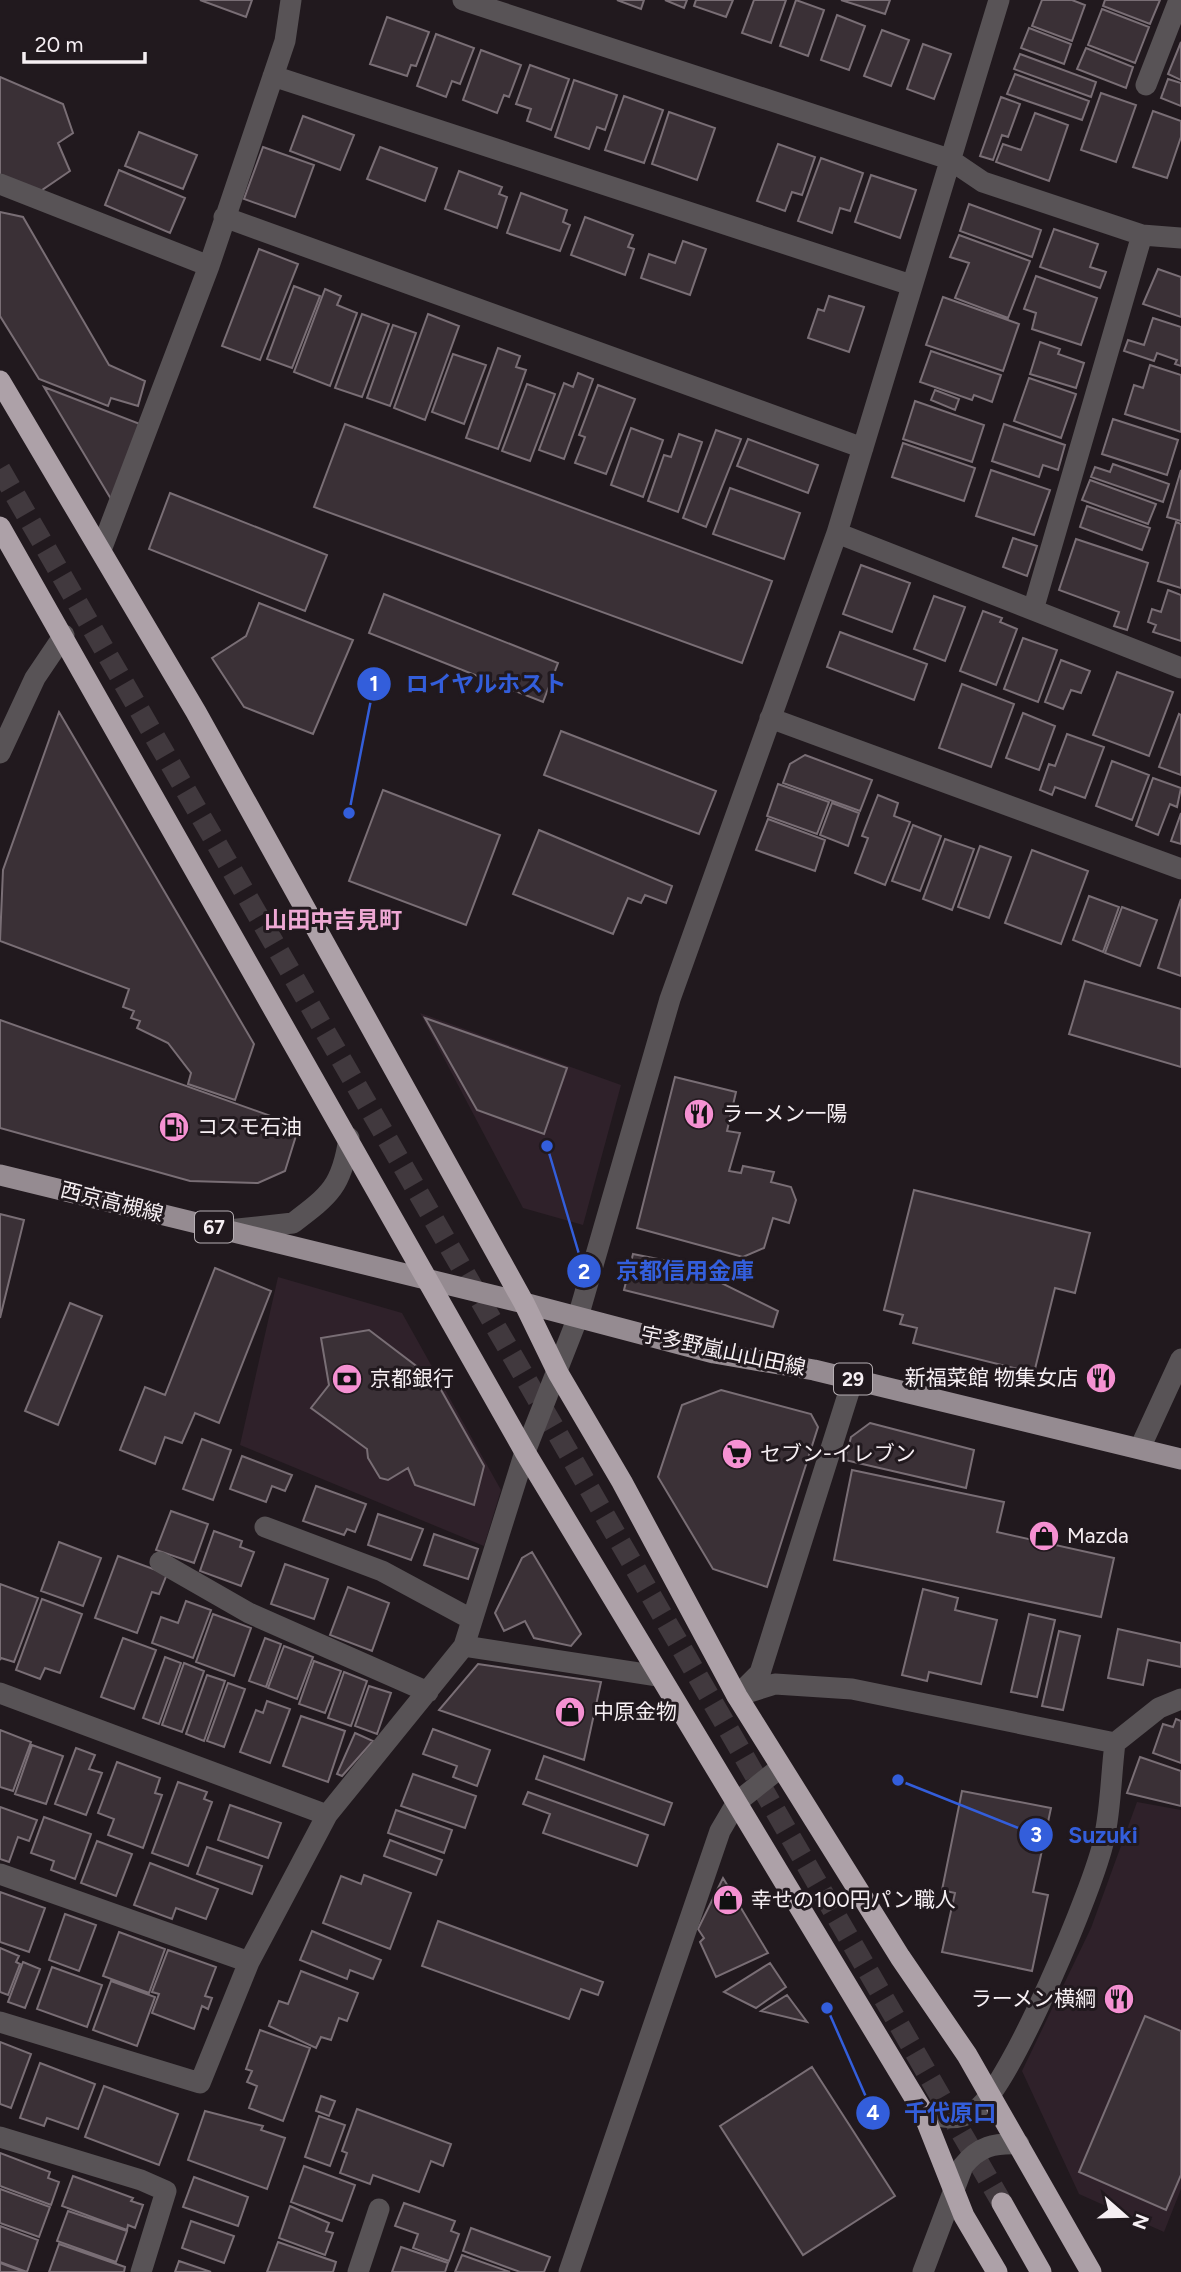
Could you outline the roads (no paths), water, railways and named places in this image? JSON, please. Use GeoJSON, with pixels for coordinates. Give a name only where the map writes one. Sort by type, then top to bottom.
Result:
{"type":"FeatureCollection","features":[{"type":"Feature","properties":{"kind":"highway"},"geometry":{"type":"LineString","coordinates":[[0,381],[202,724],[524,1303],[558,1373],[622,1482],[737,1696],[900,1957],[967,2055],[1091,2272]]}},
{"type":"Feature","properties":{"kind":"highway"},"geometry":{"type":"LineString","coordinates":[[0,527],[64,635],[525,1452],[922,2110],[964,2216],[997,2272]]}},
{"type":"Feature","properties":{"kind":"highway"},"geometry":{"type":"LineString","coordinates":[[1002,2203],[1041,2272]]}},
{"type":"Feature","properties":{"kind":"main road","name":"西京高槻線"},"geometry":{"type":"LineString","coordinates":[[0,1175],[429,1280]]}},
{"type":"Feature","properties":{"kind":"main road","name":"宇多野嵐山山田線"},"geometry":{"type":"LineString","coordinates":[[429,1280],[714,1353],[853,1379],[1181,1459]]}},
{"type":"Feature","properties":{"kind":"street"},"geometry":{"type":"LineString","coordinates":[[101,550],[209,266],[285,41],[291,0]]}},
{"type":"Feature","properties":{"kind":"street"},"geometry":{"type":"LineString","coordinates":[[463,0],[949,159],[983,182],[1142,235],[1181,238]]}},
{"type":"Feature","properties":{"kind":"street"},"geometry":{"type":"LineString","coordinates":[[0,2022],[200,2083],[249,1962],[327,1815],[464,1646],[525,1452],[578,1317],[670,999],[837,533],[999,0]]}},
{"type":"Feature","properties":{"kind":"street"},"geometry":{"type":"LineString","coordinates":[[1146,85],[1179,0]]}},
{"type":"Feature","properties":{"kind":"street"},"geometry":{"type":"LineString","coordinates":[[273,76],[911,285]]}},
{"type":"Feature","properties":{"kind":"street"},"geometry":{"type":"LineString","coordinates":[[0,184],[209,266]]}},
{"type":"Feature","properties":{"kind":"street"},"geometry":{"type":"LineString","coordinates":[[224,217],[863,448]]}},
{"type":"Feature","properties":{"kind":"street"},"geometry":{"type":"LineString","coordinates":[[1033,610],[1142,235]]}},
{"type":"Feature","properties":{"kind":"street"},"geometry":{"type":"LineString","coordinates":[[837,533],[1181,668]]}},
{"type":"Feature","properties":{"kind":"street"},"geometry":{"type":"LineString","coordinates":[[0,753],[35,678],[64,635]]}},
{"type":"Feature","properties":{"kind":"street"},"geometry":{"type":"LineString","coordinates":[[770,718],[1181,869]]}},
{"type":"Feature","properties":{"kind":"street"},"geometry":{"type":"LineString","coordinates":[[226,1230],[293,1223],[330,1194],[345,1164],[349,1138]]}},
{"type":"Feature","properties":{"kind":"street"},"geometry":{"type":"LineString","coordinates":[[1139,1448],[1181,1359]]}},
{"type":"Feature","properties":{"kind":"street"},"geometry":{"type":"LineString","coordinates":[[737,1696],[760,1673],[853,1379]]}},
{"type":"Feature","properties":{"kind":"street"},"geometry":{"type":"LineString","coordinates":[[265,1527],[382,1571],[471,1619]]}},
{"type":"Feature","properties":{"kind":"street"},"geometry":{"type":"LineString","coordinates":[[160,1562],[249,1613],[428,1692]]}},
{"type":"Feature","properties":{"kind":"street"},"geometry":{"type":"LineString","coordinates":[[464,1646],[658,1676]]}},
{"type":"Feature","properties":{"kind":"street"},"geometry":{"type":"LineString","coordinates":[[737,1696],[775,1684],[852,1689],[1115,1743]]}},
{"type":"Feature","properties":{"kind":"street"},"geometry":{"type":"LineString","coordinates":[[0,1693],[327,1815]]}},
{"type":"Feature","properties":{"kind":"street"},"geometry":{"type":"LineString","coordinates":[[922,2110],[941,2118],[960,2118],[977,2109],[989,2096],[1029,2023],[1094,1875],[1104,1838],[1115,1743],[1159,1708],[1181,1699]]}},
{"type":"Feature","properties":{"kind":"street"},"geometry":{"type":"LineString","coordinates":[[569,2272],[720,1831],[737,1802],[780,1768]]}},
{"type":"Feature","properties":{"kind":"street"},"geometry":{"type":"LineString","coordinates":[[0,1874],[249,1962]]}},
{"type":"Feature","properties":{"kind":"street"},"geometry":{"type":"LineString","coordinates":[[0,2137],[141,2180],[166,2191],[141,2272]]}},
{"type":"Feature","properties":{"kind":"street"},"geometry":{"type":"LineString","coordinates":[[923,2272],[963,2166],[973,2154],[993,2143],[1019,2144]]}},
{"type":"Feature","properties":{"kind":"street"},"geometry":{"type":"LineString","coordinates":[[358,2272],[379,2209]]}},
{"type":"Feature","properties":{"kind":"tunnel"},"geometry":{"type":"LineString","coordinates":[[0,469],[1002,2203]]}},
{"type":"Feature","properties":{"kind":"place","name":"ロイヤルホスト"},"geometry":{"type":"Point","coordinates":[349,813]}},
{"type":"Feature","properties":{"kind":"place","name":"ラーメン一陽"},"geometry":{"type":"Point","coordinates":[699,1114]}},
{"type":"Feature","properties":{"kind":"place","name":"コスモ石油"},"geometry":{"type":"Point","coordinates":[174,1127]}},
{"type":"Feature","properties":{"kind":"place","name":"京都信用金庫"},"geometry":{"type":"Point","coordinates":[547,1146]}},
{"type":"Feature","properties":{"kind":"place","name":"新福菜館 物集女店"},"geometry":{"type":"Point","coordinates":[1101,1378]}},
{"type":"Feature","properties":{"kind":"place","name":"京都銀行"},"geometry":{"type":"Point","coordinates":[347,1379]}},
{"type":"Feature","properties":{"kind":"place","name":"セブン-イレブン"},"geometry":{"type":"Point","coordinates":[737,1454]}},
{"type":"Feature","properties":{"kind":"place","name":"Mazda"},"geometry":{"type":"Point","coordinates":[1044,1536]}},
{"type":"Feature","properties":{"kind":"place","name":"中原金物"},"geometry":{"type":"Point","coordinates":[570,1712]}},
{"type":"Feature","properties":{"kind":"place","name":"Suzuki"},"geometry":{"type":"Point","coordinates":[898,1780]}},
{"type":"Feature","properties":{"kind":"place","name":"幸せの100円パン職人"},"geometry":{"type":"Point","coordinates":[728,1900]}},
{"type":"Feature","properties":{"kind":"place","name":"ラーメン横綱"},"geometry":{"type":"Point","coordinates":[1119,1999]}},
{"type":"Feature","properties":{"kind":"place","name":"千代原口"},"geometry":{"type":"Point","coordinates":[827,2008]}},
{"type":"Feature","properties":{"kind":"district","name":"山田中吉見町"},"geometry":{"type":"Point","coordinates":[333,920]}}]}
